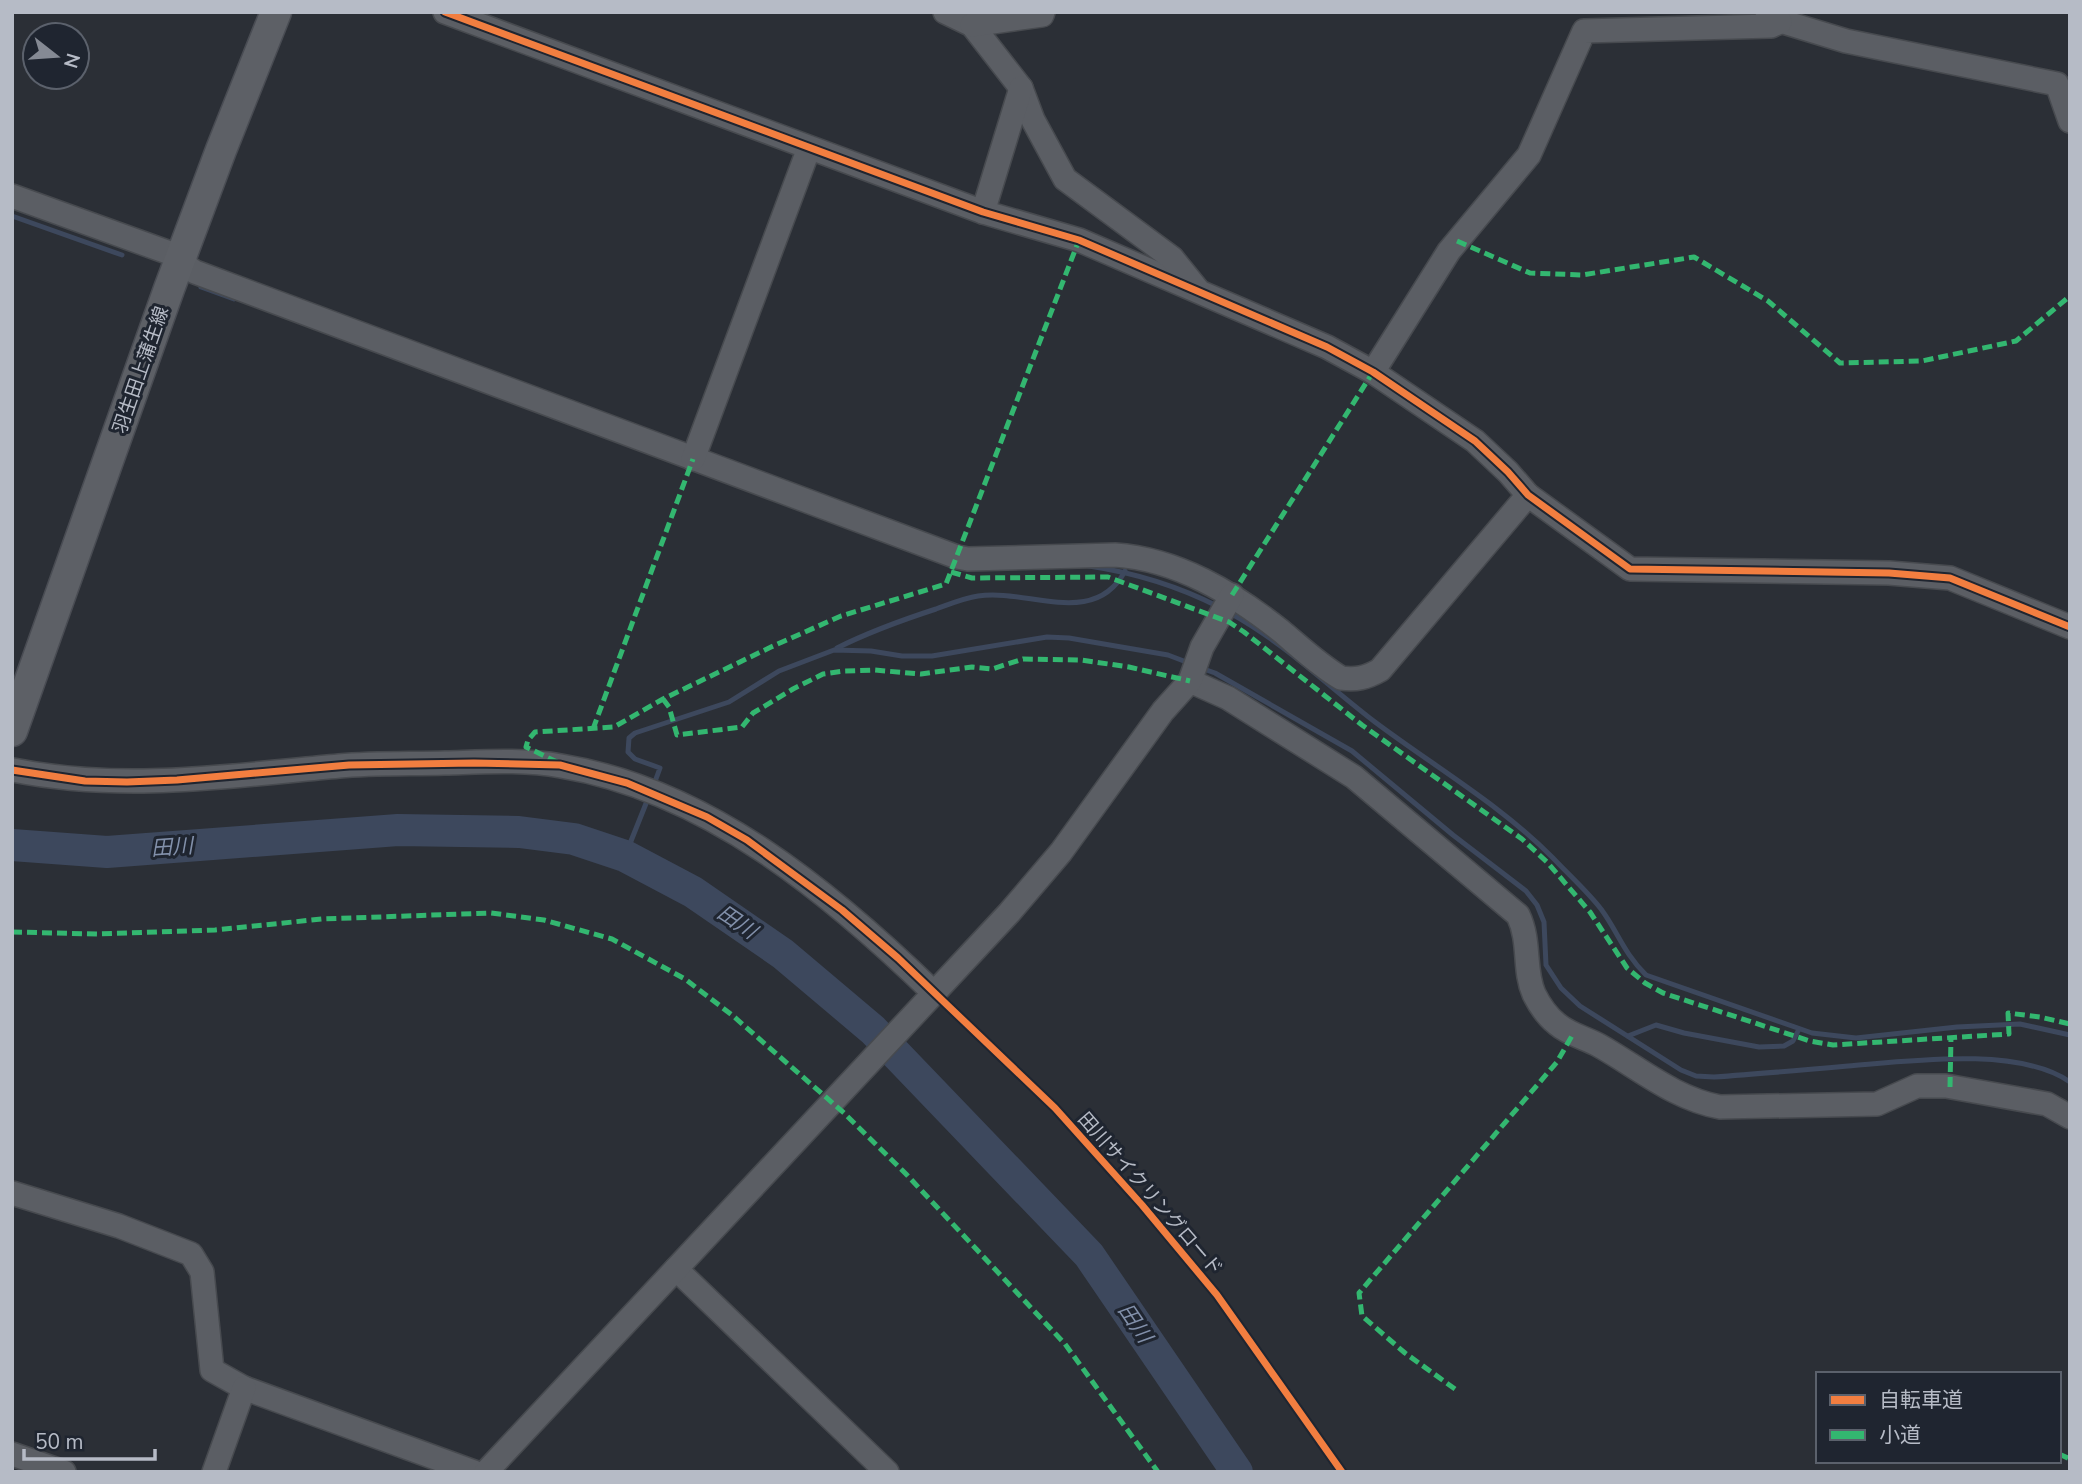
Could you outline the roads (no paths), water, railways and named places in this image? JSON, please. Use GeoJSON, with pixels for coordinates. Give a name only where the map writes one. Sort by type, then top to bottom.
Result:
{"type":"FeatureCollection","features":[{"type":"Feature","properties":{"kind":"main road","name":"羽生田上蒲生線"},"geometry":{"type":"LineString","coordinates":[[12,731],[220,150],[276,12]]}},
{"type":"Feature","properties":{"kind":"street"},"geometry":{"type":"LineString","coordinates":[[445,12],[983,212],[1079,240],[1327,347],[1373,372],[1475,441],[1528,495],[1630,569],[1889,573],[1950,578],[2070,627]]}},
{"type":"Feature","properties":{"kind":"street"},"geometry":{"type":"LineString","coordinates":[[945,12],[972,25],[1021,88],[1033,120],[1065,179],[1172,258],[1199,292]]}},
{"type":"Feature","properties":{"kind":"street"},"geometry":{"type":"LineString","coordinates":[[972,25],[1042,15],[1044,12]]}},
{"type":"Feature","properties":{"kind":"street"},"geometry":{"type":"LineString","coordinates":[[1754,12],[1780,22]]}},
{"type":"Feature","properties":{"kind":"street"},"geometry":{"type":"LineString","coordinates":[[1373,372],[1449,251],[1529,155],[1584,30],[1771,26],[1780,22],[1807,21],[1846,41],[2056,84],[2070,121]]}},
{"type":"Feature","properties":{"kind":"street"},"geometry":{"type":"LineString","coordinates":[[983,212],[1021,88]]}},
{"type":"Feature","properties":{"kind":"street"},"geometry":{"type":"LineString","coordinates":[[693,459],[809,148]]}},
{"type":"Feature","properties":{"kind":"street"},"geometry":{"type":"LineString","coordinates":[[12,196],[181,257],[195,272],[957,557],[1133,556],[1226,590],[1227,605],[1202,647],[1190,681],[1163,710],[1061,852],[1009,913],[486,1472]]}},
{"type":"Feature","properties":{"kind":"street"},"geometry":{"type":"LineString","coordinates":[[1227,605],[1279,629],[1341,678],[1354,680],[1369,676],[1380,670],[1528,495]]}},
{"type":"Feature","properties":{"kind":"street"},"geometry":{"type":"LineString","coordinates":[[1190,681],[1228,698],[1353,777],[1518,915],[1524,928],[1529,976],[1534,994],[1550,1018],[1671,1090],[1720,1107],[1877,1104],[1917,1086],[1946,1086],[2047,1104],[2070,1117]]}},
{"type":"Feature","properties":{"kind":"street"},"geometry":{"type":"LineString","coordinates":[[13,770],[85,781],[127,782],[349,765],[560,765],[670,799],[747,840],[842,910],[898,958],[931,996]]}},
{"type":"Feature","properties":{"kind":"street"},"geometry":{"type":"LineString","coordinates":[[12,1192],[119,1226],[191,1254],[202,1272],[212,1370],[244,1388],[474,1472]]}},
{"type":"Feature","properties":{"kind":"street"},"geometry":{"type":"LineString","coordinates":[[676,1269],[887,1472]]}},
{"type":"Feature","properties":{"kind":"street"},"geometry":{"type":"LineString","coordinates":[[214,1472],[244,1388]]}},
{"type":"Feature","properties":{"kind":"street"},"geometry":{"type":"LineString","coordinates":[[12,1454],[64,1472]]}},
{"type":"Feature","properties":{"kind":"waterway"},"geometry":{"type":"LineString","coordinates":[[12,216],[122,255]]}},
{"type":"Feature","properties":{"kind":"waterway"},"geometry":{"type":"LineString","coordinates":[[201,287],[234,299]]}},
{"type":"Feature","properties":{"kind":"waterway"},"geometry":{"type":"LineString","coordinates":[[1089,566],[1156,581],[1219,607]]}},
{"type":"Feature","properties":{"kind":"waterway"},"geometry":{"type":"LineString","coordinates":[[837,648],[886,627],[973,597],[997,595],[1058,602],[1096,598],[1112,588],[1125,571]]}},
{"type":"Feature","properties":{"kind":"waterway"},"geometry":{"type":"LineString","coordinates":[[1230,613],[1287,651],[1375,722],[1490,804],[1533,839],[1596,902],[1646,975],[1812,1033],[1856,1038],[1957,1027],[2020,1024],[2070,1035]]}},
{"type":"Feature","properties":{"kind":"waterway"},"geometry":{"type":"LineString","coordinates":[[653,787],[660,768],[635,759],[628,752],[629,738],[635,733],[729,702],[779,671],[834,650],[932,656],[1047,637],[1069,638],[1168,655],[1189,663]]}},
{"type":"Feature","properties":{"kind":"waterway"},"geometry":{"type":"LineString","coordinates":[[1201,668],[1215,673],[1352,751],[1453,835],[1526,891],[1537,905],[1544,922],[1546,965],[1561,988],[1580,1006],[1681,1070],[1696,1076],[1714,1077],[1901,1061],[1962,1059],[2022,1064],[2048,1071],[2070,1082]]}},
{"type":"Feature","properties":{"kind":"waterway"},"geometry":{"type":"LineString","coordinates":[[625,856],[649,796]]}},
{"type":"Feature","properties":{"kind":"waterway","name":"田川"},"geometry":{"type":"LineString","coordinates":[[12,845],[107,852],[398,830],[519,832],[574,839],[625,856],[693,892],[783,954],[873,1030],[1089,1255],[1237,1472]]}},
{"type":"Feature","properties":{"kind":"waterway"},"geometry":{"type":"LineString","coordinates":[[1628,1036],[1656,1025],[1759,1047],[1784,1046],[1793,1041],[1799,1029]]}}]}
